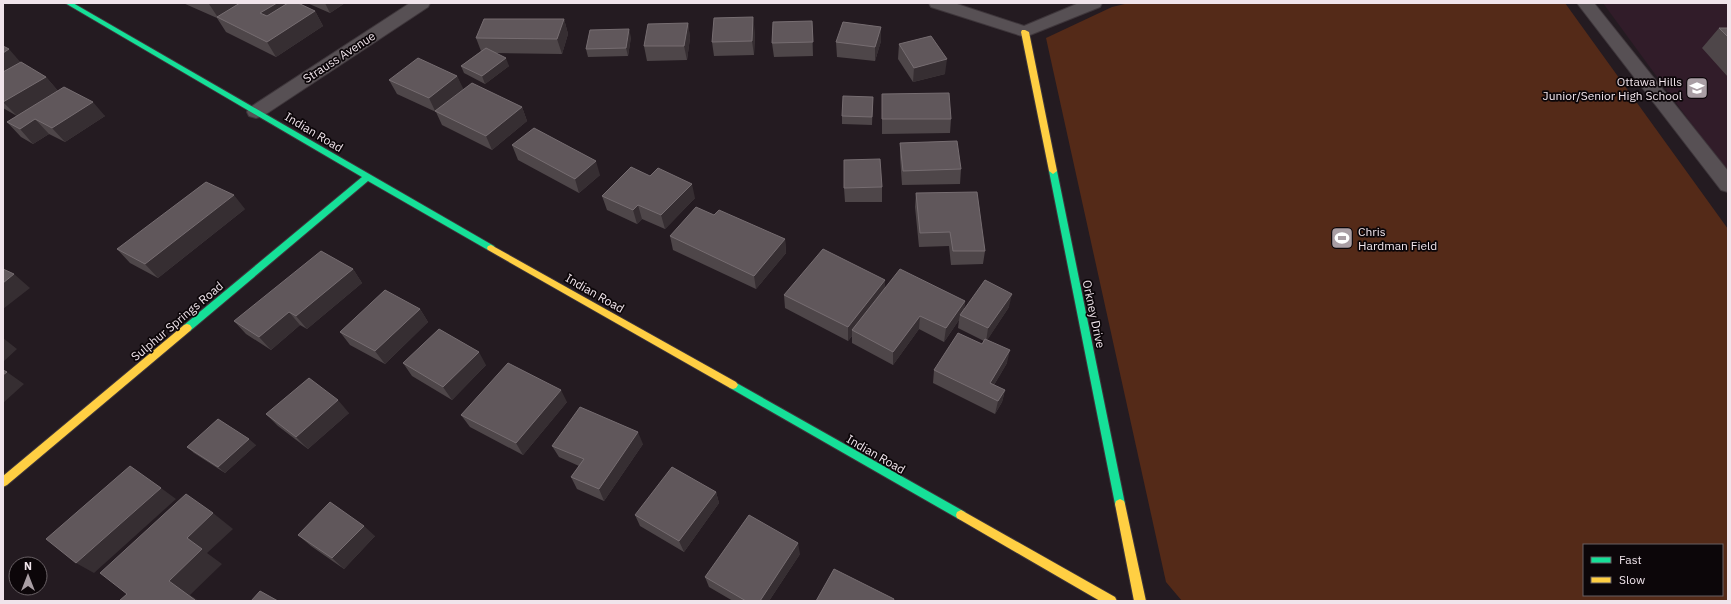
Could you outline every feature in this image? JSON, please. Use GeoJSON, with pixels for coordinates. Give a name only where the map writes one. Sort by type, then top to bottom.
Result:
{"type":"FeatureCollection","features":[{"type":"Feature","properties":{"kind":"street","name":"Indian Road"},"geometry":{"type":"LineString","coordinates":[[68,3],[366,177],[1111,601]]}},
{"type":"Feature","properties":{"kind":"street","name":"Strauss Avenue"},"geometry":{"type":"LineString","coordinates":[[256,112],[422,3]]}},
{"type":"Feature","properties":{"kind":"street"},"geometry":{"type":"LineString","coordinates":[[937,3],[1025,32],[1094,3]]}},
{"type":"Feature","properties":{"kind":"street"},"geometry":{"type":"LineString","coordinates":[[1585,3],[1728,185]]}},
{"type":"Feature","properties":{"kind":"street","name":"Orkney Drive"},"geometry":{"type":"LineString","coordinates":[[1025,32],[1140,601]]}},
{"type":"Feature","properties":{"kind":"street","name":"Sulphur Springs Road"},"geometry":{"type":"LineString","coordinates":[[3,482],[366,177]]}},
{"type":"Feature","properties":{"kind":"shaded area"},"geometry":{"type":"Polygon","coordinates":[[[1129,3],[1565,3],[1728,229],[1728,601],[1182,601],[1166,582],[1046,38],[1112,7],[1129,3]]]}},
{"type":"Feature","properties":{"kind":"shaded area","name":"Ottawa Hills Junior/Senior High School"},"geometry":{"type":"Polygon","coordinates":[[[1603,3],[1728,3],[1728,174],[1603,3]]]}},
{"type":"Feature","properties":{"kind":"building"},"geometry":{"type":"Polygon","coordinates":[[[240,3],[277,3],[260,13],[267,16],[288,3],[298,3],[315,11],[267,42],[217,17],[240,3]]]}},
{"type":"Feature","properties":{"kind":"building"},"geometry":{"type":"Polygon","coordinates":[[[753,17],[752,41],[712,42],[714,18],[753,17]]]}},
{"type":"Feature","properties":{"kind":"building"},"geometry":{"type":"Polygon","coordinates":[[[484,19],[564,19],[557,39],[476,38],[484,19]]]}},
{"type":"Feature","properties":{"kind":"building"},"geometry":{"type":"Polygon","coordinates":[[[812,21],[813,42],[772,43],[773,22],[812,21]]]}},
{"type":"Feature","properties":{"kind":"building"},"geometry":{"type":"Polygon","coordinates":[[[843,22],[881,27],[875,47],[836,42],[843,22]]]}},
{"type":"Feature","properties":{"kind":"building"},"geometry":{"type":"Polygon","coordinates":[[[688,23],[684,46],[644,46],[648,24],[688,23]]]}},
{"type":"Feature","properties":{"kind":"building"},"geometry":{"type":"Polygon","coordinates":[[[1719,28],[1728,28],[1728,37],[1719,28]]]}},
{"type":"Feature","properties":{"kind":"building"},"geometry":{"type":"Polygon","coordinates":[[[629,29],[626,48],[586,49],[590,30],[629,29]]]}},
{"type":"Feature","properties":{"kind":"building"},"geometry":{"type":"Polygon","coordinates":[[[931,36],[947,59],[914,68],[899,44],[931,36]]]}},
{"type":"Feature","properties":{"kind":"building"},"geometry":{"type":"Polygon","coordinates":[[[3,46],[9,49],[3,53],[3,46]]]}},
{"type":"Feature","properties":{"kind":"building"},"geometry":{"type":"Polygon","coordinates":[[[486,48],[506,58],[482,76],[461,66],[486,48]]]}},
{"type":"Feature","properties":{"kind":"building"},"geometry":{"type":"Polygon","coordinates":[[[418,58],[457,76],[429,98],[389,80],[418,58]]]}},
{"type":"Feature","properties":{"kind":"building"},"geometry":{"type":"Polygon","coordinates":[[[21,62],[46,77],[3,102],[3,72],[21,62]]]}},
{"type":"Feature","properties":{"kind":"building"},"geometry":{"type":"Polygon","coordinates":[[[472,83],[522,107],[486,136],[435,111],[472,83]]]}},
{"type":"Feature","properties":{"kind":"building"},"geometry":{"type":"Polygon","coordinates":[[[64,87],[93,102],[52,128],[35,119],[20,129],[7,122],[64,87]]]}},
{"type":"Feature","properties":{"kind":"building"},"geometry":{"type":"Polygon","coordinates":[[[949,93],[951,119],[882,119],[882,94],[949,93]]]}},
{"type":"Feature","properties":{"kind":"building"},"geometry":{"type":"Polygon","coordinates":[[[843,96],[873,97],[872,117],[842,116],[843,96]]]}},
{"type":"Feature","properties":{"kind":"building"},"geometry":{"type":"Polygon","coordinates":[[[534,128],[596,161],[575,179],[512,145],[534,128]]]}},
{"type":"Feature","properties":{"kind":"building"},"geometry":{"type":"Polygon","coordinates":[[[957,141],[961,169],[903,171],[900,143],[957,141]]]}},
{"type":"Feature","properties":{"kind":"building"},"geometry":{"type":"Polygon","coordinates":[[[880,159],[882,187],[844,188],[844,160],[880,159]]]}},
{"type":"Feature","properties":{"kind":"building"},"geometry":{"type":"Polygon","coordinates":[[[631,167],[650,176],[658,168],[692,184],[661,215],[638,205],[633,210],[602,196],[631,167]]]}},
{"type":"Feature","properties":{"kind":"building"},"geometry":{"type":"Polygon","coordinates":[[[206,182],[234,195],[145,264],[117,249],[206,182]]]}},
{"type":"Feature","properties":{"kind":"building"},"geometry":{"type":"Polygon","coordinates":[[[977,192],[985,251],[953,251],[950,232],[920,233],[916,193],[977,192]]]}},
{"type":"Feature","properties":{"kind":"building"},"geometry":{"type":"Polygon","coordinates":[[[696,207],[714,215],[719,210],[785,239],[754,276],[670,236],[696,207]]]}},
{"type":"Feature","properties":{"kind":"building"},"geometry":{"type":"Polygon","coordinates":[[[823,249],[885,280],[848,327],[784,295],[823,249]]]}},
{"type":"Feature","properties":{"kind":"building"},"geometry":{"type":"Polygon","coordinates":[[[321,251],[353,269],[296,316],[289,312],[259,337],[234,321],[321,251]]]}},
{"type":"Feature","properties":{"kind":"building"},"geometry":{"type":"Polygon","coordinates":[[[3,269],[14,274],[3,283],[3,269]]]}},
{"type":"Feature","properties":{"kind":"building"},"geometry":{"type":"Polygon","coordinates":[[[900,269],[965,301],[946,328],[920,316],[893,352],[852,330],[900,269]]]}},
{"type":"Feature","properties":{"kind":"building"},"geometry":{"type":"Polygon","coordinates":[[[985,280],[1012,294],[988,328],[960,315],[985,280]]]}},
{"type":"Feature","properties":{"kind":"building"},"geometry":{"type":"Polygon","coordinates":[[[385,290],[420,309],[375,351],[340,332],[385,290]]]}},
{"type":"Feature","properties":{"kind":"building"},"geometry":{"type":"Polygon","coordinates":[[[439,329],[479,352],[443,387],[403,363],[439,329]]]}},
{"type":"Feature","properties":{"kind":"building"},"geometry":{"type":"Polygon","coordinates":[[[958,333],[982,344],[985,339],[1010,350],[990,383],[1005,390],[998,401],[934,370],[958,333]]]}},
{"type":"Feature","properties":{"kind":"building"},"geometry":{"type":"Polygon","coordinates":[[[508,363],[561,390],[516,443],[461,415],[508,363]]]}},
{"type":"Feature","properties":{"kind":"building"},"geometry":{"type":"Polygon","coordinates":[[[309,378],[338,400],[296,437],[266,414],[309,378]]]}},
{"type":"Feature","properties":{"kind":"building"},"geometry":{"type":"Polygon","coordinates":[[[580,407],[638,432],[599,489],[571,477],[584,459],[552,446],[580,407]]]}},
{"type":"Feature","properties":{"kind":"building"},"geometry":{"type":"Polygon","coordinates":[[[218,419],[249,439],[218,467],[187,447],[218,419]]]}},
{"type":"Feature","properties":{"kind":"building"},"geometry":{"type":"Polygon","coordinates":[[[130,466],[161,488],[76,563],[46,539],[130,466]]]}},
{"type":"Feature","properties":{"kind":"building"},"geometry":{"type":"Polygon","coordinates":[[[672,467],[716,492],[679,541],[635,515],[672,467]]]}},
{"type":"Feature","properties":{"kind":"building"},"geometry":{"type":"Polygon","coordinates":[[[186,494],[213,513],[187,538],[202,549],[169,581],[195,600],[119,601],[127,594],[100,573],[186,494]]]}},
{"type":"Feature","properties":{"kind":"building"},"geometry":{"type":"Polygon","coordinates":[[[330,502],[364,526],[332,558],[298,535],[330,502]]]}},
{"type":"Feature","properties":{"kind":"building"},"geometry":{"type":"Polygon","coordinates":[[[749,515],[798,543],[760,601],[746,601],[705,577],[749,515]]]}},
{"type":"Feature","properties":{"kind":"building"},"geometry":{"type":"Polygon","coordinates":[[[834,569],[894,599],[893,601],[816,601],[834,569]]]}},
{"type":"Feature","properties":{"kind":"building"},"geometry":{"type":"Polygon","coordinates":[[[260,591],[278,601],[251,601],[260,591]]]}},
{"type":"Feature","properties":{"kind":"traffic: fast"},"geometry":{"type":"LineString","coordinates":[[68,3],[491,248]]}},
{"type":"Feature","properties":{"kind":"traffic: fast"},"geometry":{"type":"LineString","coordinates":[[1053,171],[1120,504]]}},
{"type":"Feature","properties":{"kind":"traffic: fast"},"geometry":{"type":"LineString","coordinates":[[187,328],[367,177]]}},
{"type":"Feature","properties":{"kind":"traffic: fast"},"geometry":{"type":"LineString","coordinates":[[733,385],[961,515]]}},
{"type":"Feature","properties":{"kind":"traffic: slow"},"geometry":{"type":"LineString","coordinates":[[1025,32],[1053,171]]}},
{"type":"Feature","properties":{"kind":"traffic: slow"},"geometry":{"type":"LineString","coordinates":[[491,248],[733,385]]}},
{"type":"Feature","properties":{"kind":"traffic: slow"},"geometry":{"type":"LineString","coordinates":[[3,482],[187,328]]}},
{"type":"Feature","properties":{"kind":"traffic: slow"},"geometry":{"type":"LineString","coordinates":[[1120,504],[1140,601]]}},
{"type":"Feature","properties":{"kind":"traffic: slow"},"geometry":{"type":"LineString","coordinates":[[961,515],[1111,601]]}},
{"type":"Feature","properties":{"kind":"place","name":"Ottawa Hills Junior/Senior High School"},"geometry":{"type":"Point","coordinates":[1697,88]}},
{"type":"Feature","properties":{"kind":"place","name":"Chris Hardman Field"},"geometry":{"type":"Point","coordinates":[1342,238]}}]}
